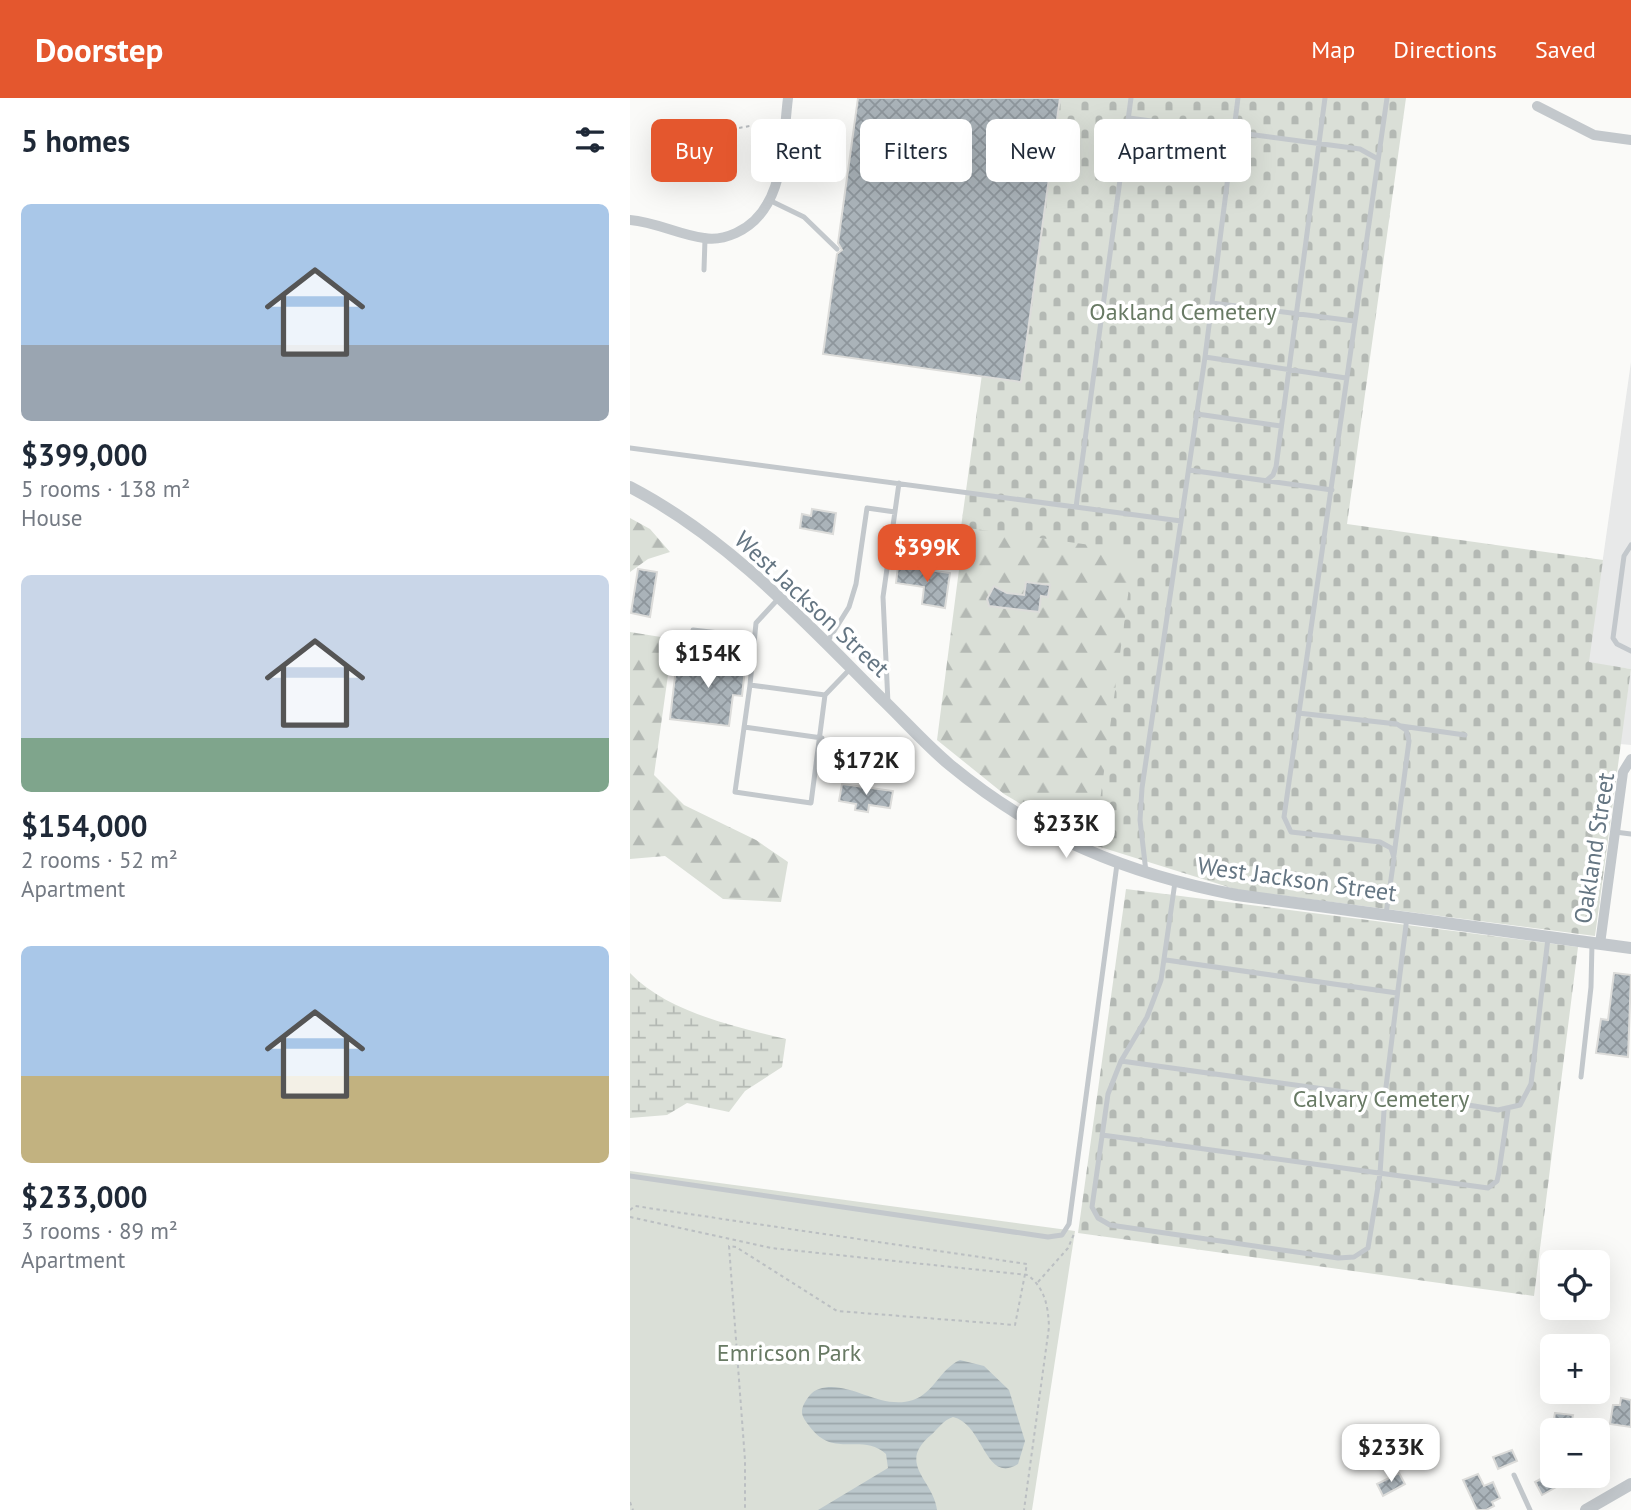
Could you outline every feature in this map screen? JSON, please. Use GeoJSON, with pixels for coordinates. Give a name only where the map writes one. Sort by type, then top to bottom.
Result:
{"type":"FeatureCollection","features":[{"type":"Feature","properties":{"kind":"street"},"geometry":{"type":"LineString","coordinates":[[630,220],[645,221],[705,239],[728,236],[748,227],[771,201],[781,157],[788,98]]}},
{"type":"Feature","properties":{"kind":"street"},"geometry":{"type":"LineString","coordinates":[[1537,106],[1594,135],[1631,140]]}},
{"type":"Feature","properties":{"kind":"street","name":"West Jackson Street"},"geometry":{"type":"LineString","coordinates":[[630,487],[704,533],[779,598],[948,764],[1038,828],[1146,873],[1237,895],[1631,948]]}},
{"type":"Feature","properties":{"kind":"street","name":"Oakland Street"},"geometry":{"type":"LineString","coordinates":[[1596,943],[1623,772],[1631,760]]}},
{"type":"Feature","properties":{"kind":"street"},"geometry":{"type":"LineString","coordinates":[[1586,1510],[1631,1484]]}},
{"type":"Feature","properties":{"kind":"lane"},"geometry":{"type":"LineString","coordinates":[[1076,507],[1131,98]]}},
{"type":"Feature","properties":{"kind":"lane"},"geometry":{"type":"LineString","coordinates":[[1236,119],[1238,98]]}},
{"type":"Feature","properties":{"kind":"lane"},"geometry":{"type":"LineString","coordinates":[[1266,481],[1275,473],[1325,98]]}},
{"type":"Feature","properties":{"kind":"lane"},"geometry":{"type":"LineString","coordinates":[[1387,98],[1284,817],[1287,829],[1298,834],[1381,842],[1391,848],[1394,858]]}},
{"type":"Feature","properties":{"kind":"lane"},"geometry":{"type":"LineString","coordinates":[[1129,118],[1136,119]]}},
{"type":"Feature","properties":{"kind":"lane"},"geometry":{"type":"LineString","coordinates":[[1251,134],[1360,149],[1378,159]]}},
{"type":"Feature","properties":{"kind":"lane"},"geometry":{"type":"LineString","coordinates":[[1146,873],[1140,820],[1141,796],[1167,601],[1197,414],[1228,182]]}},
{"type":"Feature","properties":{"kind":"lane"},"geometry":{"type":"LineString","coordinates":[[771,201],[804,217],[836,249]]}},
{"type":"Feature","properties":{"kind":"lane"},"geometry":{"type":"LineString","coordinates":[[704,270],[705,239]]}},
{"type":"Feature","properties":{"kind":"lane"},"geometry":{"type":"LineString","coordinates":[[1212,303],[1354,321]]}},
{"type":"Feature","properties":{"kind":"lane"},"geometry":{"type":"LineString","coordinates":[[1205,357],[1346,378]]}},
{"type":"Feature","properties":{"kind":"lane"},"geometry":{"type":"LineString","coordinates":[[1197,414],[1281,426]]}},
{"type":"Feature","properties":{"kind":"lane"},"geometry":{"type":"LineString","coordinates":[[630,448],[1181,521]]}},
{"type":"Feature","properties":{"kind":"lane"},"geometry":{"type":"LineString","coordinates":[[1189,470],[1332,490]]}},
{"type":"Feature","properties":{"kind":"lane"},"geometry":{"type":"LineString","coordinates":[[888,705],[883,597],[899,483]]}},
{"type":"Feature","properties":{"kind":"lane"},"geometry":{"type":"LineString","coordinates":[[826,644],[849,607],[856,584],[867,508],[895,512]]}},
{"type":"Feature","properties":{"kind":"lane"},"geometry":{"type":"LineString","coordinates":[[1631,545],[1626,548],[1624,556],[1613,638],[1617,644],[1631,651]]}},
{"type":"Feature","properties":{"kind":"lane"},"geometry":{"type":"LineString","coordinates":[[779,598],[756,623],[735,792],[811,803],[822,738],[825,695],[851,668]]}},
{"type":"Feature","properties":{"kind":"lane"},"geometry":{"type":"LineString","coordinates":[[693,630],[754,637]]}},
{"type":"Feature","properties":{"kind":"lane"},"geometry":{"type":"LineString","coordinates":[[750,685],[825,695]]}},
{"type":"Feature","properties":{"kind":"lane"},"geometry":{"type":"LineString","coordinates":[[1298,713],[1465,735]]}},
{"type":"Feature","properties":{"kind":"lane"},"geometry":{"type":"LineString","coordinates":[[744,726],[822,738]]}},
{"type":"Feature","properties":{"kind":"lane"},"geometry":{"type":"LineString","coordinates":[[1386,914],[1409,741],[1401,726]]}},
{"type":"Feature","properties":{"kind":"lane"},"geometry":{"type":"LineString","coordinates":[[1615,832],[1631,834]]}},
{"type":"Feature","properties":{"kind":"lane"},"geometry":{"type":"LineString","coordinates":[[630,1176],[1048,1237],[1062,1235],[1069,1224],[1117,863]]}},
{"type":"Feature","properties":{"kind":"lane"},"geometry":{"type":"LineString","coordinates":[[1175,881],[1166,961],[1147,1017],[1121,1061],[1108,1094],[1093,1207],[1103,1222],[1338,1258],[1354,1257],[1368,1248],[1380,1174],[1385,1095],[1407,916]]}},
{"type":"Feature","properties":{"kind":"lane"},"geometry":{"type":"LineString","coordinates":[[1121,1061],[1367,1095],[1508,1110],[1526,1099],[1531,1084],[1549,936]]}},
{"type":"Feature","properties":{"kind":"lane"},"geometry":{"type":"LineString","coordinates":[[1581,1077],[1596,943]]}},
{"type":"Feature","properties":{"kind":"lane"},"geometry":{"type":"LineString","coordinates":[[1166,961],[1398,993]]}},
{"type":"Feature","properties":{"kind":"lane"},"geometry":{"type":"LineString","coordinates":[[1102,1135],[1482,1188],[1493,1185],[1499,1172],[1508,1110]]}},
{"type":"Feature","properties":{"kind":"lane"},"geometry":{"type":"LineString","coordinates":[[1514,1475],[1530,1510]]}},
{"type":"Feature","properties":{"kind":"path"},"geometry":{"type":"LineString","coordinates":[[630,1210],[635,1206],[1027,1264],[1014,1325],[836,1311],[736,1247],[729,1246],[745,1460],[745,1510]]}},
{"type":"Feature","properties":{"kind":"path"},"geometry":{"type":"LineString","coordinates":[[630,1217],[771,1248],[1025,1275],[1039,1284],[1048,1306],[1049,1327],[1024,1510]]}},
{"type":"Feature","properties":{"kind":"path"},"geometry":{"type":"LineString","coordinates":[[630,1502],[633,1510]]}},
{"type":"Feature","properties":{"kind":"shaded area"},"geometry":{"type":"Polygon","coordinates":[[[1631,362],[1631,669],[1588,663],[1631,362]]]}},
{"type":"Feature","properties":{"kind":"shaded area"},"geometry":{"type":"Polygon","coordinates":[[[1631,669],[1631,745],[1620,744],[1631,669]]]}},
{"type":"Feature","properties":{"kind":"shaded area"},"geometry":{"type":"Polygon","coordinates":[[[960,1360],[984,1366],[1009,1390],[1025,1441],[1018,1464],[1007,1468],[998,1466],[991,1460],[972,1430],[953,1417],[943,1422],[921,1445],[917,1455],[917,1464],[937,1510],[818,1510],[888,1468],[886,1454],[877,1448],[838,1444],[819,1436],[802,1414],[810,1395],[816,1390],[830,1387],[889,1402],[913,1400],[926,1392],[947,1369],[960,1360]]]}},
{"type":"Feature","properties":{"kind":"green space","name":"Oakland Cemetery"},"geometry":{"type":"Polygon","coordinates":[[[1020,98],[1406,98],[1347,524],[1603,560],[1589,662],[1631,669],[1595,936],[1238,890],[1094,845],[1134,551],[961,527],[1008,182],[1080,182],[1080,119],[1017,119],[1020,98]]]}},
{"type":"Feature","properties":{"kind":"green space"},"geometry":{"type":"Polygon","coordinates":[[[968,500],[1175,527],[1115,842],[1078,838],[1004,794],[937,740],[968,500]]]}},
{"type":"Feature","properties":{"kind":"green space"},"geometry":{"type":"Polygon","coordinates":[[[630,518],[650,529],[670,552],[648,559],[630,572],[630,518]]]}},
{"type":"Feature","properties":{"kind":"green space"},"geometry":{"type":"Polygon","coordinates":[[[630,632],[673,639],[654,775],[684,805],[756,840],[788,862],[781,902],[723,899],[665,856],[630,859],[630,632]]]}},
{"type":"Feature","properties":{"kind":"green space","name":"Calvary Cemetery"},"geometry":{"type":"Polygon","coordinates":[[[1126,889],[1578,947],[1534,1296],[1078,1233],[1126,889]]]}},
{"type":"Feature","properties":{"kind":"green space"},"geometry":{"type":"Polygon","coordinates":[[[630,973],[645,987],[682,1008],[724,1023],[786,1039],[782,1067],[745,1091],[729,1112],[687,1103],[667,1115],[630,1118],[630,973]]]}},
{"type":"Feature","properties":{"kind":"green space","name":"Emricson Park"},"geometry":{"type":"Polygon","coordinates":[[[630,1171],[1075,1231],[1032,1510],[630,1510],[630,1171]]]}},
{"type":"Feature","properties":{"kind":"building"},"geometry":{"type":"Polygon","coordinates":[[[858,98],[1060,98],[1057,119],[986,119],[986,182],[1048,182],[1021,382],[823,354],[837,254],[842,250],[838,243],[858,98]]]}},
{"type":"Feature","properties":{"kind":"building"},"geometry":{"type":"Polygon","coordinates":[[[812,509],[836,513],[833,534],[800,528],[802,514],[811,516],[812,509]]]}},
{"type":"Feature","properties":{"kind":"building"},"geometry":{"type":"Polygon","coordinates":[[[898,566],[950,573],[945,608],[922,604],[924,587],[896,583],[898,566]]]}},
{"type":"Feature","properties":{"kind":"building"},"geometry":{"type":"Polygon","coordinates":[[[638,569],[657,572],[650,617],[631,613],[638,569]]]}},
{"type":"Feature","properties":{"kind":"building"},"geometry":{"type":"Polygon","coordinates":[[[1026,582],[1050,585],[1048,597],[1041,596],[1039,612],[989,606],[987,599],[994,586],[1007,593],[1024,595],[1026,582]]]}},
{"type":"Feature","properties":{"kind":"building"},"geometry":{"type":"Polygon","coordinates":[[[735,650],[747,651],[742,696],[733,695],[729,726],[670,719],[676,668],[690,670],[692,656],[734,661],[735,650]]]}},
{"type":"Feature","properties":{"kind":"building"},"geometry":{"type":"Polygon","coordinates":[[[842,784],[893,791],[890,808],[869,805],[868,812],[855,810],[856,804],[839,801],[842,784]]]}},
{"type":"Feature","properties":{"kind":"building"},"geometry":{"type":"Polygon","coordinates":[[[1614,973],[1631,975],[1628,1057],[1596,1053],[1601,1019],[1608,1020],[1614,973]]]}},
{"type":"Feature","properties":{"kind":"building"},"geometry":{"type":"Polygon","coordinates":[[[1621,1398],[1631,1400],[1631,1427],[1610,1424],[1613,1405],[1620,1405],[1621,1398]]]}},
{"type":"Feature","properties":{"kind":"building"},"geometry":{"type":"Polygon","coordinates":[[[1555,1413],[1573,1415],[1572,1418],[1554,1418],[1555,1413]]]}},
{"type":"Feature","properties":{"kind":"building"},"geometry":{"type":"Polygon","coordinates":[[[1512,1450],[1517,1461],[1498,1469],[1493,1457],[1512,1450]]]}},
{"type":"Feature","properties":{"kind":"building"},"geometry":{"type":"Polygon","coordinates":[[[1399,1473],[1405,1484],[1383,1496],[1377,1484],[1399,1473]]]}},
{"type":"Feature","properties":{"kind":"building"},"geometry":{"type":"Polygon","coordinates":[[[1478,1474],[1484,1486],[1493,1482],[1500,1498],[1492,1502],[1494,1506],[1486,1510],[1477,1510],[1463,1480],[1478,1474]]]}},
{"type":"Feature","properties":{"kind":"building"},"geometry":{"type":"Polygon","coordinates":[[[1540,1479],[1540,1488],[1555,1488],[1542,1495],[1535,1482],[1540,1479]]]}}]}
